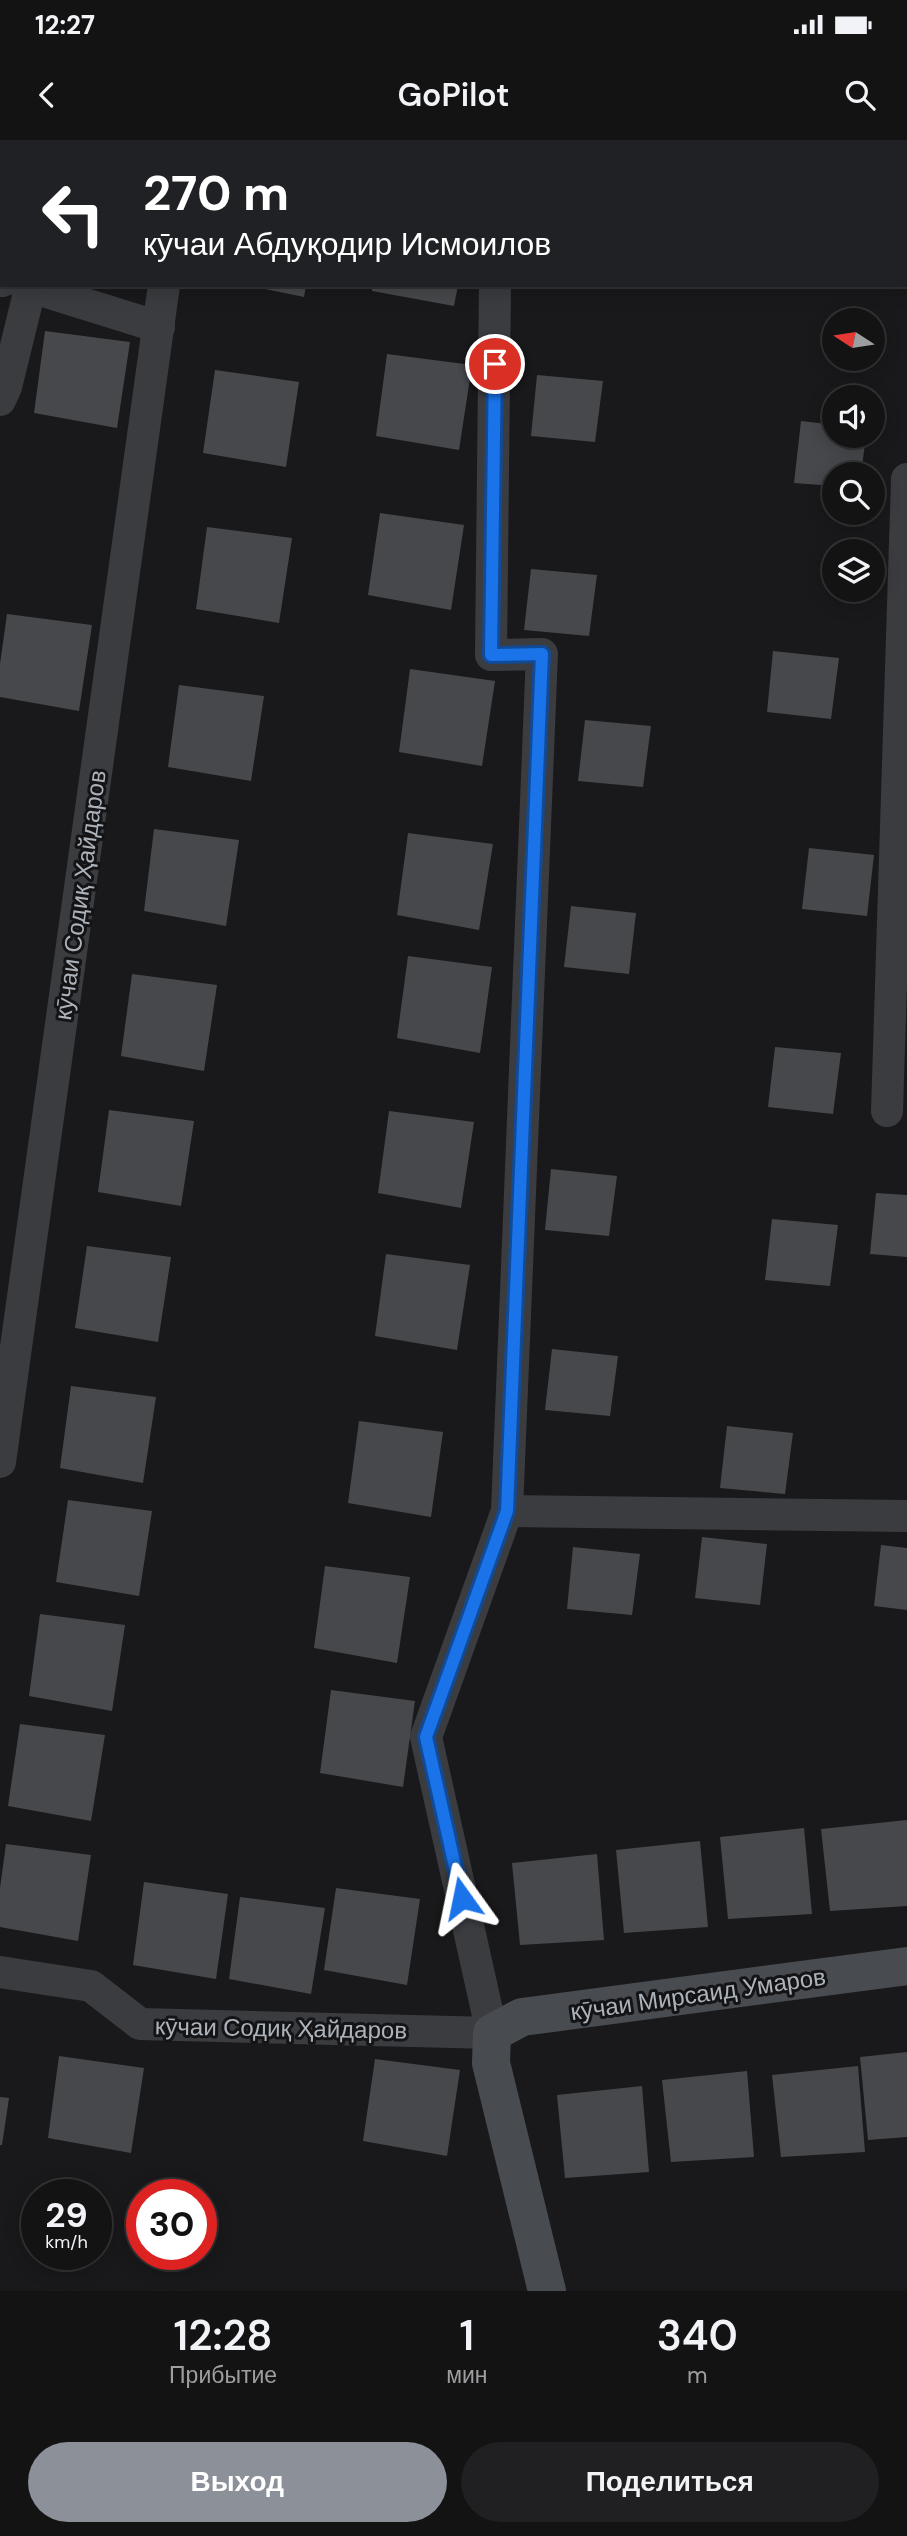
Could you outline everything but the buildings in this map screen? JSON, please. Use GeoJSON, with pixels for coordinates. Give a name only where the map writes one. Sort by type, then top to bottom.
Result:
{"type":"FeatureCollection","features":[{"type":"Feature","properties":{"kind":"street"},"geometry":{"type":"LineString","coordinates":[[0,400],[6,387],[18,287]]}},
{"type":"Feature","properties":{"kind":"street"},"geometry":{"type":"LineString","coordinates":[[28,287],[159,327]]}},
{"type":"Feature","properties":{"kind":"street","name":"кӯчаи Содиқ Ҳайдаров"},"geometry":{"type":"LineString","coordinates":[[0,1462],[164,287]]}},
{"type":"Feature","properties":{"kind":"street"},"geometry":{"type":"LineString","coordinates":[[495,287],[491,655],[542,654],[507,1511],[426,1737],[492,2033],[491,2063],[547,2291]]}},
{"type":"Feature","properties":{"kind":"street"},"geometry":{"type":"LineString","coordinates":[[887,1111],[907,479]]}},
{"type":"Feature","properties":{"kind":"street"},"geometry":{"type":"LineString","coordinates":[[507,1511],[907,1516]]}},
{"type":"Feature","properties":{"kind":"street","name":"кӯчаи Мирсаид Умаров"},"geometry":{"type":"LineString","coordinates":[[492,2033],[522,2017],[907,1966]]}},
{"type":"Feature","properties":{"kind":"street","name":"кӯчаи Содиқ Ҳайдаров"},"geometry":{"type":"LineString","coordinates":[[0,1972],[91,1986],[139,2024],[492,2033]]}},
{"type":"Feature","properties":{"kind":"route"},"geometry":{"type":"LineString","coordinates":[[462,1898],[426,1737],[507,1511],[542,654],[491,655],[495,364]]}}]}
